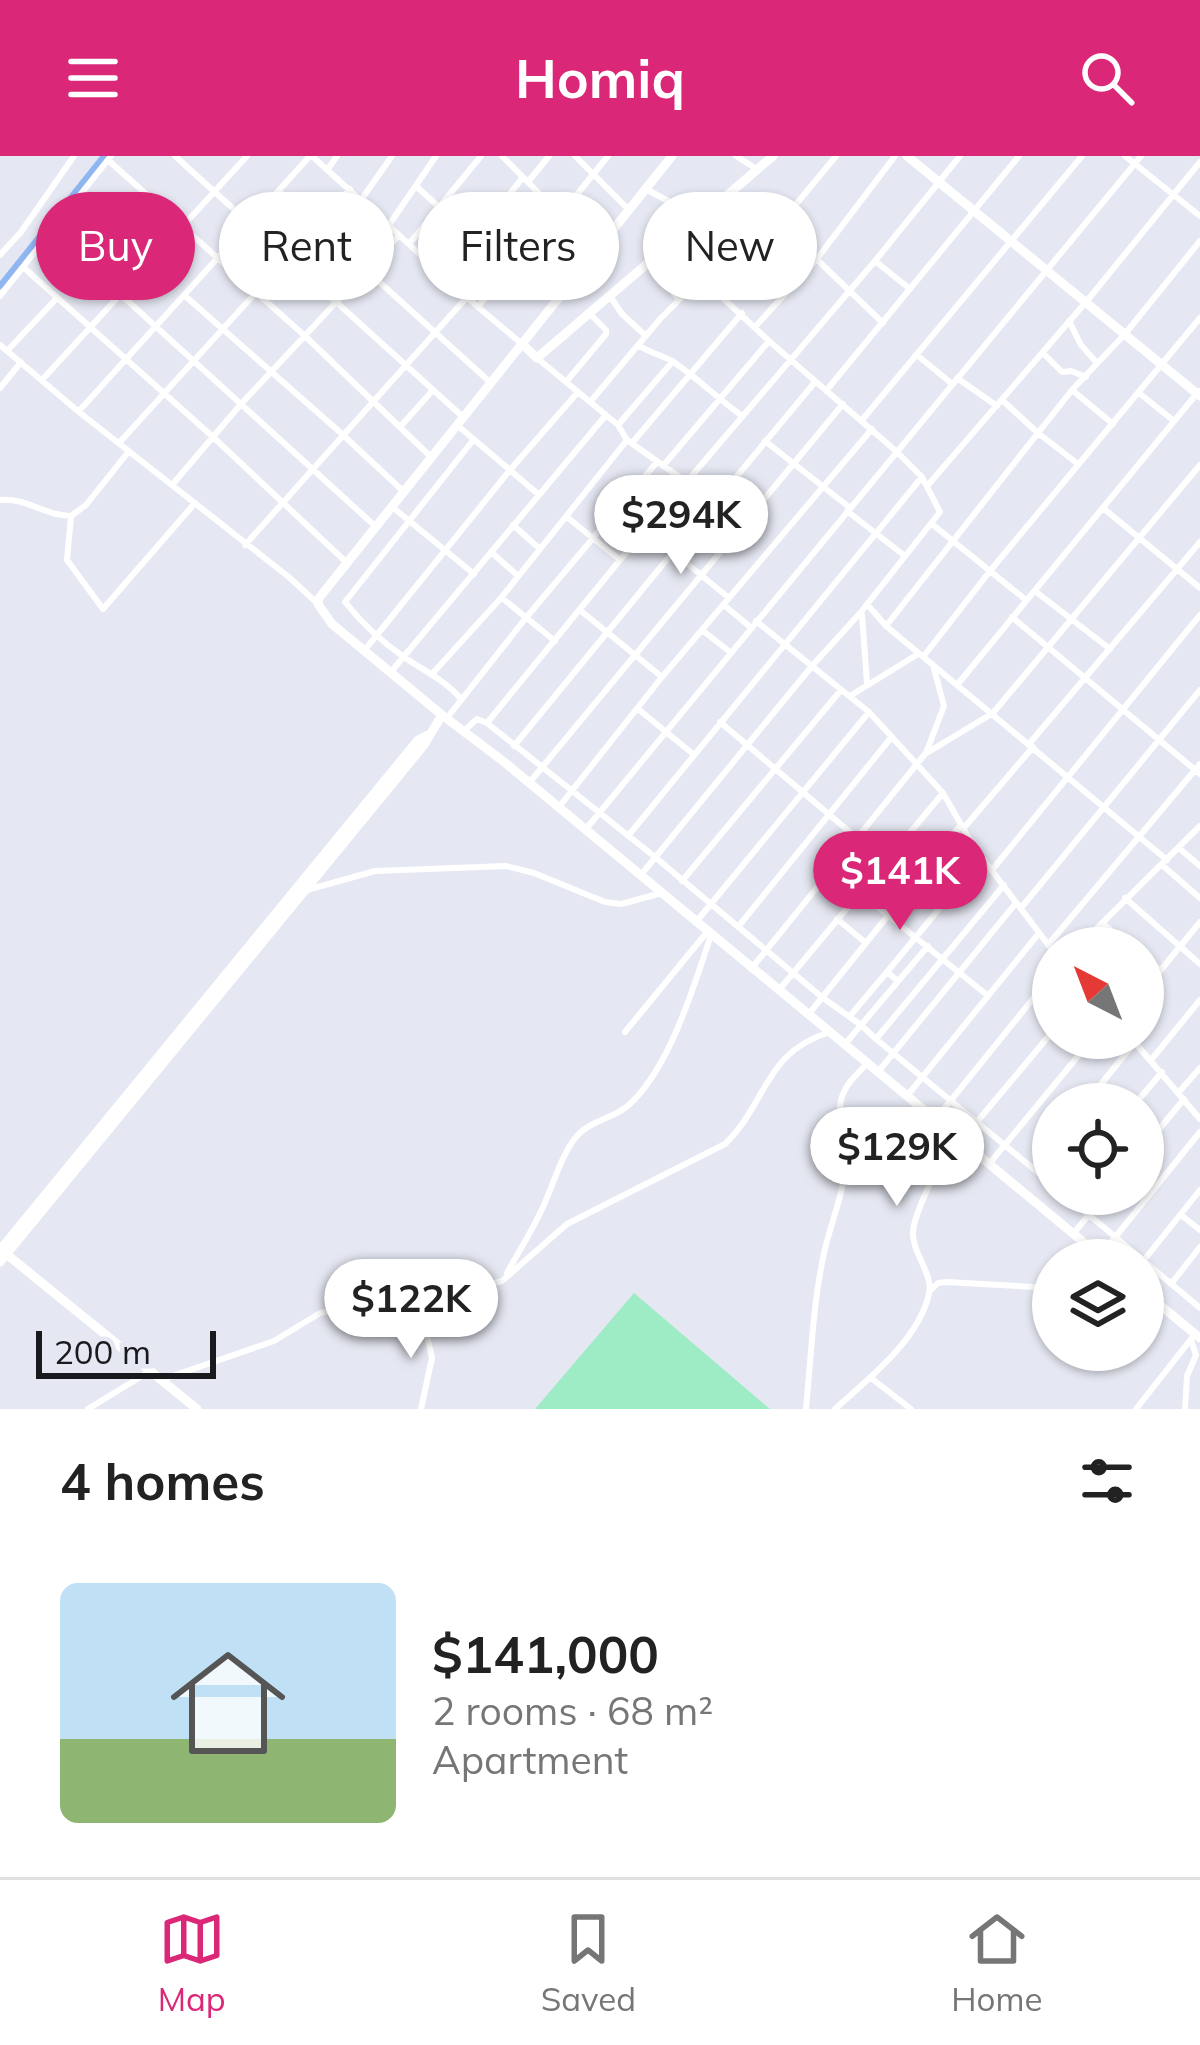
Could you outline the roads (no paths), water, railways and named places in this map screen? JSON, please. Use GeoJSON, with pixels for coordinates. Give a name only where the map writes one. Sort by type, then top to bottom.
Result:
{"type":"FeatureCollection","features":[{"type":"Feature","properties":{"kind":"street"},"geometry":{"type":"LineString","coordinates":[[0,255],[74,156]]}},
{"type":"Feature","properties":{"kind":"street"},"geometry":{"type":"LineString","coordinates":[[175,156],[219,196]]}},
{"type":"Feature","properties":{"kind":"street"},"geometry":{"type":"LineString","coordinates":[[279,191],[311,156],[354,192]]}},
{"type":"Feature","properties":{"kind":"street"},"geometry":{"type":"LineString","coordinates":[[328,169],[337,156]]}},
{"type":"Feature","properties":{"kind":"street"},"geometry":{"type":"LineString","coordinates":[[367,192],[392,156]]}},
{"type":"Feature","properties":{"kind":"street"},"geometry":{"type":"LineString","coordinates":[[394,218],[436,156]]}},
{"type":"Feature","properties":{"kind":"street"},"geometry":{"type":"LineString","coordinates":[[452,192],[482,156]]}},
{"type":"Feature","properties":{"kind":"street"},"geometry":{"type":"LineString","coordinates":[[502,156],[538,192]]}},
{"type":"Feature","properties":{"kind":"street"},"geometry":{"type":"LineString","coordinates":[[516,192],[549,156]]}},
{"type":"Feature","properties":{"kind":"street"},"geometry":{"type":"LineString","coordinates":[[575,156],[629,210]]}},
{"type":"Feature","properties":{"kind":"street"},"geometry":{"type":"LineString","coordinates":[[577,192],[608,156]]}},
{"type":"Feature","properties":{"kind":"street"},"geometry":{"type":"LineString","coordinates":[[619,222],[672,156]]}},
{"type":"Feature","properties":{"kind":"street"},"geometry":{"type":"LineString","coordinates":[[736,156],[758,170]]}},
{"type":"Feature","properties":{"kind":"street"},"geometry":{"type":"LineString","coordinates":[[732,192],[773,156]]}},
{"type":"Feature","properties":{"kind":"street"},"geometry":{"type":"LineString","coordinates":[[817,259],[895,156]]}},
{"type":"Feature","properties":{"kind":"street"},"geometry":{"type":"LineString","coordinates":[[907,156],[1199,393],[957,685]]}},
{"type":"Feature","properties":{"kind":"street"},"geometry":{"type":"LineString","coordinates":[[487,723],[960,156]]}},
{"type":"Feature","properties":{"kind":"street"},"geometry":{"type":"LineString","coordinates":[[826,391],[1019,156]]}},
{"type":"Feature","properties":{"kind":"street"},"geometry":{"type":"LineString","coordinates":[[862,420],[1082,156]]}},
{"type":"Feature","properties":{"kind":"street"},"geometry":{"type":"LineString","coordinates":[[1125,156],[1200,216]]}},
{"type":"Feature","properties":{"kind":"street"},"geometry":{"type":"LineString","coordinates":[[586,829],[1141,156]]}},
{"type":"Feature","properties":{"kind":"street"},"geometry":{"type":"LineString","coordinates":[[195,214],[245,157]]}},
{"type":"Feature","properties":{"kind":"street"},"geometry":{"type":"LineString","coordinates":[[805,192],[834,157]]}},
{"type":"Feature","properties":{"kind":"street"},"geometry":{"type":"LineString","coordinates":[[83,192],[109,158],[145,192]]}},
{"type":"Feature","properties":{"kind":"street"},"geometry":{"type":"LineString","coordinates":[[628,836],[876,532],[999,403],[1200,162]]}},
{"type":"Feature","properties":{"kind":"street"},"geometry":{"type":"LineString","coordinates":[[416,186],[423,192]]}},
{"type":"Feature","properties":{"kind":"street"},"geometry":{"type":"LineString","coordinates":[[346,192],[350,188]]}},
{"type":"Feature","properties":{"kind":"street"},"geometry":{"type":"LineString","coordinates":[[646,190],[650,192]]}},
{"type":"Feature","properties":{"kind":"street"},"geometry":{"type":"LineString","coordinates":[[394,230],[418,252]]}},
{"type":"Feature","properties":{"kind":"street"},"geometry":{"type":"LineString","coordinates":[[409,244],[418,233]]}},
{"type":"Feature","properties":{"kind":"street"},"geometry":{"type":"LineString","coordinates":[[394,240],[399,235]]}},
{"type":"Feature","properties":{"kind":"street"},"geometry":{"type":"LineString","coordinates":[[195,239],[217,259],[195,283]]}},
{"type":"Feature","properties":{"kind":"street"},"geometry":{"type":"LineString","coordinates":[[886,626],[1072,390],[1125,334],[1200,241]]}},
{"type":"Feature","properties":{"kind":"street"},"geometry":{"type":"LineString","coordinates":[[0,296],[36,251]]}},
{"type":"Feature","properties":{"kind":"street"},"geometry":{"type":"LineString","coordinates":[[817,261],[883,323]]}},
{"type":"Feature","properties":{"kind":"street"},"geometry":{"type":"LineString","coordinates":[[875,261],[910,290]]}},
{"type":"Feature","properties":{"kind":"street"},"geometry":{"type":"LineString","coordinates":[[23,267],[36,279]]}},
{"type":"Feature","properties":{"kind":"street"},"geometry":{"type":"LineString","coordinates":[[619,289],[643,269]]}},
{"type":"Feature","properties":{"kind":"street"},"geometry":{"type":"LineString","coordinates":[[394,292],[491,382]]}},
{"type":"Feature","properties":{"kind":"street"},"geometry":{"type":"LineString","coordinates":[[54,300],[4,348],[290,578],[332,624],[390,673],[586,829],[1079,1239]]}},
{"type":"Feature","properties":{"kind":"street"},"geometry":{"type":"LineString","coordinates":[[58,300],[346,561]]}},
{"type":"Feature","properties":{"kind":"street"},"geometry":{"type":"LineString","coordinates":[[42,380],[116,300]]}},
{"type":"Feature","properties":{"kind":"street"},"geometry":{"type":"LineString","coordinates":[[125,300],[375,526]]}},
{"type":"Feature","properties":{"kind":"street"},"geometry":{"type":"LineString","coordinates":[[79,412],[179,300]]}},
{"type":"Feature","properties":{"kind":"street"},"geometry":{"type":"LineString","coordinates":[[190,300],[403,491]]}},
{"type":"Feature","properties":{"kind":"street"},"geometry":{"type":"LineString","coordinates":[[119,443],[251,300]]}},
{"type":"Feature","properties":{"kind":"street"},"geometry":{"type":"LineString","coordinates":[[263,300],[431,457]]}},
{"type":"Feature","properties":{"kind":"street"},"geometry":{"type":"LineString","coordinates":[[333,300],[433,390],[474,439],[538,494]]}},
{"type":"Feature","properties":{"kind":"street"},"geometry":{"type":"LineString","coordinates":[[172,485],[339,300]]}},
{"type":"Feature","properties":{"kind":"street"},"geometry":{"type":"LineString","coordinates":[[245,545],[464,300]]}},
{"type":"Feature","properties":{"kind":"street"},"geometry":{"type":"LineString","coordinates":[[470,300],[607,415],[630,441],[713,505]]}},
{"type":"Feature","properties":{"kind":"street"},"geometry":{"type":"LineString","coordinates":[[478,307],[484,300]]}},
{"type":"Feature","properties":{"kind":"street"},"geometry":{"type":"LineString","coordinates":[[318,604],[346,561],[557,300]]}},
{"type":"Feature","properties":{"kind":"street"},"geometry":{"type":"LineString","coordinates":[[537,358],[606,300]]}},
{"type":"Feature","properties":{"kind":"street"},"geometry":{"type":"LineString","coordinates":[[613,300],[646,336]]}},
{"type":"Feature","properties":{"kind":"street"},"geometry":{"type":"LineString","coordinates":[[590,402],[679,300]]}},
{"type":"Feature","properties":{"kind":"street"},"geometry":{"type":"LineString","coordinates":[[640,876],[940,512],[925,481],[897,452],[728,300]]}},
{"type":"Feature","properties":{"kind":"street"},"geometry":{"type":"LineString","coordinates":[[755,327],[780,300]]}},
{"type":"Feature","properties":{"kind":"street"},"geometry":{"type":"LineString","coordinates":[[431,674],[742,313]]}},
{"type":"Feature","properties":{"kind":"street"},"geometry":{"type":"LineString","coordinates":[[566,382],[606,334],[590,314]]}},
{"type":"Feature","properties":{"kind":"street"},"geometry":{"type":"LineString","coordinates":[[850,696],[921,655],[1200,318]]}},
{"type":"Feature","properties":{"kind":"street"},"geometry":{"type":"LineString","coordinates":[[1069,321],[1081,345],[1098,363]]}},
{"type":"Feature","properties":{"kind":"street"},"geometry":{"type":"LineString","coordinates":[[2,1253],[418,740],[461,699],[592,538],[770,341]]}},
{"type":"Feature","properties":{"kind":"street"},"geometry":{"type":"LineString","coordinates":[[638,345],[673,361],[741,415]]}},
{"type":"Feature","properties":{"kind":"street"},"geometry":{"type":"LineString","coordinates":[[1042,353],[1062,372],[1086,377]]}},
{"type":"Feature","properties":{"kind":"street"},"geometry":{"type":"LineString","coordinates":[[917,355],[954,381],[999,403],[1078,464]]}},
{"type":"Feature","properties":{"kind":"street"},"geometry":{"type":"LineString","coordinates":[[618,425],[673,361]]}},
{"type":"Feature","properties":{"kind":"street"},"geometry":{"type":"LineString","coordinates":[[0,388],[21,362]]}},
{"type":"Feature","properties":{"kind":"street"},"geometry":{"type":"LineString","coordinates":[[514,746],[609,633],[699,513],[713,505],[815,382]]}},
{"type":"Feature","properties":{"kind":"street"},"geometry":{"type":"LineString","coordinates":[[400,427],[433,390]]}},
{"type":"Feature","properties":{"kind":"street"},"geometry":{"type":"LineString","coordinates":[[1072,390],[1113,424]]}},
{"type":"Feature","properties":{"kind":"street"},"geometry":{"type":"LineString","coordinates":[[364,651],[578,392]]}},
{"type":"Feature","properties":{"kind":"street"},"geometry":{"type":"LineString","coordinates":[[1139,393],[1174,421]]}},
{"type":"Feature","properties":{"kind":"street"},"geometry":{"type":"LineString","coordinates":[[529,783],[843,404]]}},
{"type":"Feature","properties":{"kind":"street"},"geometry":{"type":"LineString","coordinates":[[390,673],[607,415]]}},
{"type":"Feature","properties":{"kind":"street"},"geometry":{"type":"LineString","coordinates":[[559,807],[662,676],[872,429]]}},
{"type":"Feature","properties":{"kind":"street"},"geometry":{"type":"LineString","coordinates":[[461,699],[375,634],[347,606],[346,598],[474,439]]}},
{"type":"Feature","properties":{"kind":"street"},"geometry":{"type":"LineString","coordinates":[[765,441],[905,556]]}},
{"type":"Feature","properties":{"kind":"street"},"geometry":{"type":"LineString","coordinates":[[0,500],[13,498],[55,515],[71,516],[86,505],[129,451]]}},
{"type":"Feature","properties":{"kind":"street"},"geometry":{"type":"LineString","coordinates":[[925,754],[993,713],[1200,465]]}},
{"type":"Feature","properties":{"kind":"street"},"geometry":{"type":"LineString","coordinates":[[71,516],[67,560],[104,609],[195,503]]}},
{"type":"Feature","properties":{"kind":"street"},"geometry":{"type":"LineString","coordinates":[[392,506],[474,574]]}},
{"type":"Feature","properties":{"kind":"street"},"geometry":{"type":"LineString","coordinates":[[666,506],[692,527]]}},
{"type":"Feature","properties":{"kind":"street"},"geometry":{"type":"LineString","coordinates":[[1102,508],[1200,588]]}},
{"type":"Feature","properties":{"kind":"street"},"geometry":{"type":"LineString","coordinates":[[566,517],[620,560]]}},
{"type":"Feature","properties":{"kind":"street"},"geometry":{"type":"LineString","coordinates":[[932,524],[1026,601]]}},
{"type":"Feature","properties":{"kind":"street"},"geometry":{"type":"LineString","coordinates":[[514,525],[540,549]]}},
{"type":"Feature","properties":{"kind":"street"},"geometry":{"type":"LineString","coordinates":[[808,1015],[1200,542]]}},
{"type":"Feature","properties":{"kind":"street"},"geometry":{"type":"LineString","coordinates":[[491,552],[517,575]]}},
{"type":"Feature","properties":{"kind":"street"},"geometry":{"type":"LineString","coordinates":[[673,552],[753,624],[869,712],[943,793],[982,857],[1036,927]]}},
{"type":"Feature","properties":{"kind":"street"},"geometry":{"type":"LineString","coordinates":[[1035,590],[1110,650]]}},
{"type":"Feature","properties":{"kind":"street"},"geometry":{"type":"LineString","coordinates":[[501,598],[555,641]]}},
{"type":"Feature","properties":{"kind":"street"},"geometry":{"type":"LineString","coordinates":[[864,608],[1139,835],[1200,898]]}},
{"type":"Feature","properties":{"kind":"street"},"geometry":{"type":"LineString","coordinates":[[864,608],[867,683]]}},
{"type":"Feature","properties":{"kind":"street"},"geometry":{"type":"LineString","coordinates":[[580,610],[662,676]]}},
{"type":"Feature","properties":{"kind":"street"},"geometry":{"type":"LineString","coordinates":[[992,870],[1200,615]]}},
{"type":"Feature","properties":{"kind":"street"},"geometry":{"type":"LineString","coordinates":[[1012,617],[1199,769],[1139,835],[1067,927]]}},
{"type":"Feature","properties":{"kind":"street"},"geometry":{"type":"LineString","coordinates":[[702,630],[730,652]]}},
{"type":"Feature","properties":{"kind":"street"},"geometry":{"type":"LineString","coordinates":[[752,969],[925,754],[944,706],[933,665]]}},
{"type":"Feature","properties":{"kind":"street"},"geometry":{"type":"LineString","coordinates":[[682,881],[842,689]]}},
{"type":"Feature","properties":{"kind":"street"},"geometry":{"type":"LineString","coordinates":[[878,1072],[1106,808],[1200,690]]}},
{"type":"Feature","properties":{"kind":"street"},"geometry":{"type":"LineString","coordinates":[[638,709],[693,754]]}},
{"type":"Feature","properties":{"kind":"street"},"geometry":{"type":"LineString","coordinates":[[696,922],[869,712]]}},
{"type":"Feature","properties":{"kind":"street"},"geometry":{"type":"LineString","coordinates":[[464,731],[477,719],[487,723],[1032,1168]]}},
{"type":"Feature","properties":{"kind":"street"},"geometry":{"type":"LineString","coordinates":[[720,722],[884,861]]}},
{"type":"Feature","properties":{"kind":"street"},"geometry":{"type":"LineString","coordinates":[[2,1253],[428,735]]}},
{"type":"Feature","properties":{"kind":"street"},"geometry":{"type":"LineString","coordinates":[[738,927],[891,738]]}},
{"type":"Feature","properties":{"kind":"street"},"geometry":{"type":"LineString","coordinates":[[778,990],[943,793]]}},
{"type":"Feature","properties":{"kind":"street"},"geometry":{"type":"LineString","coordinates":[[1098,927],[1200,826]]}},
{"type":"Feature","properties":{"kind":"street"},"geometry":{"type":"LineString","coordinates":[[1179,848],[1200,866]]}},
{"type":"Feature","properties":{"kind":"street"},"geometry":{"type":"LineString","coordinates":[[850,1016],[982,857]]}},
{"type":"Feature","properties":{"kind":"street"},"geometry":{"type":"LineString","coordinates":[[304,891],[375,872],[506,866],[605,902],[620,904],[662,893]]}},
{"type":"Feature","properties":{"kind":"street"},"geometry":{"type":"LineString","coordinates":[[876,1040],[1004,885]]}},
{"type":"Feature","properties":{"kind":"street"},"geometry":{"type":"LineString","coordinates":[[859,892],[987,995]]}},
{"type":"Feature","properties":{"kind":"street"},"geometry":{"type":"LineString","coordinates":[[1125,898],[1200,964]]}},
{"type":"Feature","properties":{"kind":"street"},"geometry":{"type":"LineString","coordinates":[[837,919],[867,944]]}},
{"type":"Feature","properties":{"kind":"street"},"geometry":{"type":"LineString","coordinates":[[1164,965],[1200,922]]}},
{"type":"Feature","properties":{"kind":"street"},"geometry":{"type":"LineString","coordinates":[[1102,923],[1107,927]]}},
{"type":"Feature","properties":{"kind":"street"},"geometry":{"type":"LineString","coordinates":[[625,1032],[709,934]]}},
{"type":"Feature","properties":{"kind":"street"},"geometry":{"type":"LineString","coordinates":[[502,1281],[546,1202],[574,1138],[634,1101],[653,1073],[689,1005],[709,934]]}},
{"type":"Feature","properties":{"kind":"street"},"geometry":{"type":"LineString","coordinates":[[907,1096],[1032,942]]}},
{"type":"Feature","properties":{"kind":"street"},"geometry":{"type":"LineString","coordinates":[[845,1044],[928,946]]}},
{"type":"Feature","properties":{"kind":"street"},"geometry":{"type":"LineString","coordinates":[[887,973],[898,981]]}},
{"type":"Feature","properties":{"kind":"street"},"geometry":{"type":"LineString","coordinates":[[934,1120],[1032,1000]]}},
{"type":"Feature","properties":{"kind":"street"},"geometry":{"type":"LineString","coordinates":[[1200,1000],[1151,1060],[1200,1119]]}},
{"type":"Feature","properties":{"kind":"street"},"geometry":{"type":"LineString","coordinates":[[161,1379],[274,1341],[320,1313],[391,1317],[422,1312],[444,1308],[502,1281],[567,1224],[725,1144],[791,1050],[830,1032]]}},
{"type":"Feature","properties":{"kind":"street"},"geometry":{"type":"LineString","coordinates":[[976,1123],[1032,1056]]}},
{"type":"Feature","properties":{"kind":"street"},"geometry":{"type":"LineString","coordinates":[[989,1164],[1076,1059]]}},
{"type":"Feature","properties":{"kind":"street"},"geometry":{"type":"LineString","coordinates":[[806,1409],[816,1296],[846,1164],[839,1122],[842,1097],[846,1085],[868,1063]]}},
{"type":"Feature","properties":{"kind":"street"},"geometry":{"type":"LineString","coordinates":[[1164,1120],[1200,1068]]}},
{"type":"Feature","properties":{"kind":"street"},"geometry":{"type":"LineString","coordinates":[[1153,1083],[1162,1072]]}},
{"type":"Feature","properties":{"kind":"street"},"geometry":{"type":"LineString","coordinates":[[1116,1237],[1200,1132]]}},
{"type":"Feature","properties":{"kind":"street"},"geometry":{"type":"LineString","coordinates":[[932,1289],[913,1234],[937,1167],[954,1136]]}},
{"type":"Feature","properties":{"kind":"street"},"geometry":{"type":"LineString","coordinates":[[1161,1239],[1200,1190]]}},
{"type":"Feature","properties":{"kind":"street"},"geometry":{"type":"LineString","coordinates":[[1073,1234],[1088,1215]]}},
{"type":"Feature","properties":{"kind":"street"},"geometry":{"type":"LineString","coordinates":[[1090,1215],[1118,1239]]}},
{"type":"Feature","properties":{"kind":"street"},"geometry":{"type":"LineString","coordinates":[[1180,1215],[1200,1230]]}},
{"type":"Feature","properties":{"kind":"street"},"geometry":{"type":"LineString","coordinates":[[1172,1284],[1200,1247]]}},
{"type":"Feature","properties":{"kind":"street"},"geometry":{"type":"LineString","coordinates":[[2,1253],[197,1409]]}},
{"type":"Feature","properties":{"kind":"street"},"geometry":{"type":"LineString","coordinates":[[1164,1277],[1200,1306]]}},
{"type":"Feature","properties":{"kind":"street"},"geometry":{"type":"LineString","coordinates":[[835,1409],[894,1353],[938,1283],[1032,1287]]}},
{"type":"Feature","properties":{"kind":"street"},"geometry":{"type":"LineString","coordinates":[[1164,1310],[1195,1337],[1185,1409]]}},
{"type":"Feature","properties":{"kind":"street"},"geometry":{"type":"LineString","coordinates":[[421,1409],[432,1369],[422,1312]]}},
{"type":"Feature","properties":{"kind":"street"},"geometry":{"type":"LineString","coordinates":[[1136,1409],[1195,1337]]}},
{"type":"Feature","properties":{"kind":"street"},"geometry":{"type":"LineString","coordinates":[[88,1409],[150,1370]]}},
{"type":"Feature","properties":{"kind":"street"},"geometry":{"type":"LineString","coordinates":[[870,1377],[911,1409]]}},
{"type":"Feature","properties":{"kind":"waterway"},"geometry":{"type":"LineString","coordinates":[[0,286],[104,156]]}}]}
